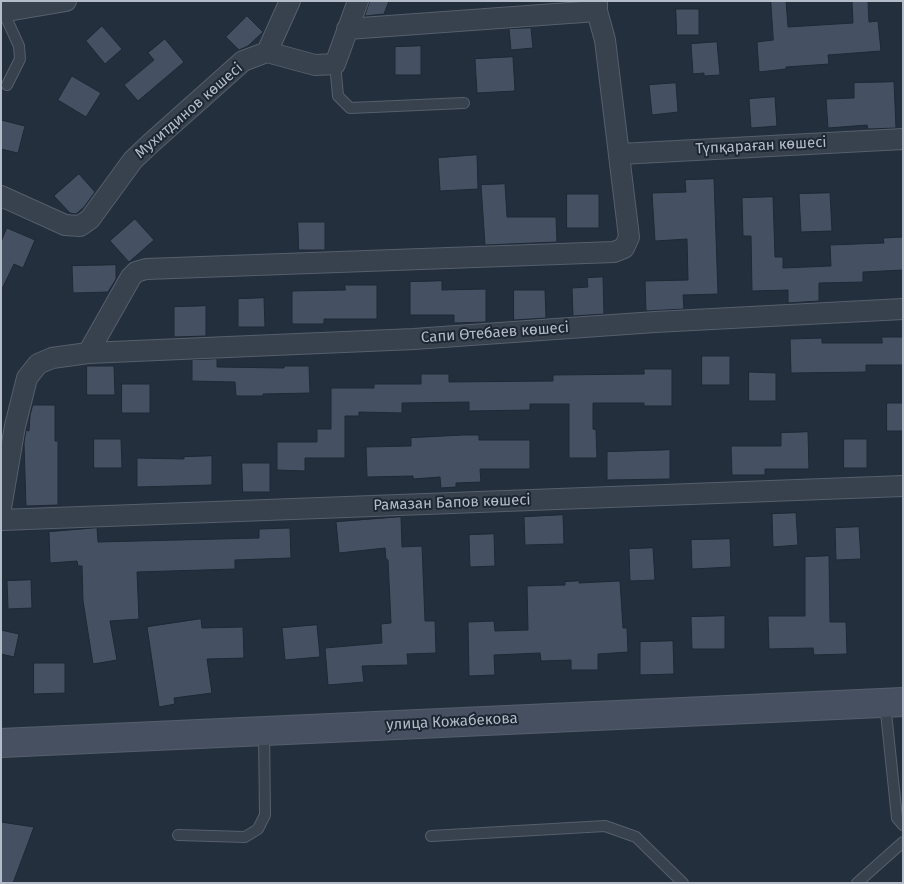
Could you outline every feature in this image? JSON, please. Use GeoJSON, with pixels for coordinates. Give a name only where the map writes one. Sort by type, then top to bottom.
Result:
{"type":"FeatureCollection","features":[{"type":"Feature","properties":{"kind":"main road","name":"улица Кожабекова"},"geometry":{"type":"LineString","coordinates":[[1,743],[894,702]]}},
{"type":"Feature","properties":{"kind":"street"},"geometry":{"type":"LineString","coordinates":[[2,12],[66,1]]}},
{"type":"Feature","properties":{"kind":"street"},"geometry":{"type":"LineString","coordinates":[[290,1],[267,52],[315,65],[335,64],[358,1]]}},
{"type":"Feature","properties":{"kind":"street"},"geometry":{"type":"LineString","coordinates":[[88,353],[131,277],[136,272],[146,269],[614,252],[624,248],[629,237],[620,154],[605,40],[597,6],[347,29]]}},
{"type":"Feature","properties":{"kind":"street","name":"Мухитдинов көшесі"},"geometry":{"type":"LineString","coordinates":[[1,196],[65,226],[80,226],[90,218],[133,160],[151,143],[243,61],[267,52]]}},
{"type":"Feature","properties":{"kind":"street","name":"Түпқараған көшесі"},"geometry":{"type":"LineString","coordinates":[[620,154],[903,139]]}},
{"type":"Feature","properties":{"kind":"street","name":"Сапи Өтебаев көшесі"},"geometry":{"type":"LineString","coordinates":[[1,508],[15,426],[27,378],[38,364],[52,358],[88,353],[404,339],[655,322],[903,309]]}},
{"type":"Feature","properties":{"kind":"street","name":"Рамазан Бапов көшесі"},"geometry":{"type":"LineString","coordinates":[[1,520],[903,486]]}},
{"type":"Feature","properties":{"kind":"lane"},"geometry":{"type":"LineString","coordinates":[[2,12],[19,46],[20,59],[7,85]]}},
{"type":"Feature","properties":{"kind":"lane"},"geometry":{"type":"LineString","coordinates":[[335,64],[338,96],[350,108],[464,103]]}},
{"type":"Feature","properties":{"kind":"lane"},"geometry":{"type":"LineString","coordinates":[[894,702],[897,818],[903,826]]}},
{"type":"Feature","properties":{"kind":"lane"},"geometry":{"type":"LineString","coordinates":[[178,835],[245,837],[258,829],[266,815],[264,731]]}},
{"type":"Feature","properties":{"kind":"lane"},"geometry":{"type":"LineString","coordinates":[[431,836],[605,826],[636,837],[683,883]]}},
{"type":"Feature","properties":{"kind":"lane"},"geometry":{"type":"LineString","coordinates":[[857,883],[903,842]]}},
{"type":"Feature","properties":{"kind":"building"},"geometry":{"type":"Polygon","coordinates":[[[370,1],[389,1],[384,14],[365,16],[370,1]]]}},
{"type":"Feature","properties":{"kind":"building"},"geometry":{"type":"Polygon","coordinates":[[[771,1],[786,1],[788,27],[853,23],[852,1],[868,1],[869,22],[878,21],[881,51],[828,55],[829,64],[786,67],[786,69],[759,72],[757,42],[773,40],[771,1]]]}},
{"type":"Feature","properties":{"kind":"building"},"geometry":{"type":"Polygon","coordinates":[[[676,9],[699,9],[699,35],[677,35],[676,9]]]}},
{"type":"Feature","properties":{"kind":"building"},"geometry":{"type":"Polygon","coordinates":[[[247,16],[263,32],[248,46],[239,50],[226,37],[247,16]]]}},
{"type":"Feature","properties":{"kind":"building"},"geometry":{"type":"Polygon","coordinates":[[[102,26],[122,49],[105,64],[86,41],[102,26]]]}},
{"type":"Feature","properties":{"kind":"building"},"geometry":{"type":"Polygon","coordinates":[[[531,28],[533,48],[511,50],[509,29],[531,28]]]}},
{"type":"Feature","properties":{"kind":"building"},"geometry":{"type":"Polygon","coordinates":[[[165,39],[184,62],[138,101],[124,85],[154,60],[148,53],[165,39]]]}},
{"type":"Feature","properties":{"kind":"building"},"geometry":{"type":"Polygon","coordinates":[[[717,42],[720,75],[704,76],[704,73],[693,74],[691,44],[717,42]]]}},
{"type":"Feature","properties":{"kind":"building"},"geometry":{"type":"Polygon","coordinates":[[[421,46],[421,75],[395,75],[395,47],[421,46]]]}},
{"type":"Feature","properties":{"kind":"building"},"geometry":{"type":"Polygon","coordinates":[[[513,57],[515,91],[477,93],[475,59],[513,57]]]}},
{"type":"Feature","properties":{"kind":"building"},"geometry":{"type":"Polygon","coordinates":[[[72,76],[101,93],[86,117],[58,100],[72,76]]]}},
{"type":"Feature","properties":{"kind":"building"},"geometry":{"type":"Polygon","coordinates":[[[894,82],[896,128],[868,129],[867,125],[828,128],[826,99],[854,98],[854,83],[894,82]]]}},
{"type":"Feature","properties":{"kind":"building"},"geometry":{"type":"Polygon","coordinates":[[[676,83],[678,112],[652,115],[649,85],[676,83]]]}},
{"type":"Feature","properties":{"kind":"building"},"geometry":{"type":"Polygon","coordinates":[[[775,97],[777,126],[751,128],[749,99],[775,97]]]}},
{"type":"Feature","properties":{"kind":"building"},"geometry":{"type":"Polygon","coordinates":[[[1,120],[25,126],[18,153],[1,149],[1,120]]]}},
{"type":"Feature","properties":{"kind":"building"},"geometry":{"type":"Polygon","coordinates":[[[477,155],[478,189],[440,191],[438,158],[477,155]]]}},
{"type":"Feature","properties":{"kind":"building"},"geometry":{"type":"Polygon","coordinates":[[[79,174],[95,192],[76,214],[70,213],[54,196],[79,174]]]}},
{"type":"Feature","properties":{"kind":"building"},"geometry":{"type":"Polygon","coordinates":[[[714,179],[718,294],[683,295],[684,309],[646,311],[645,281],[688,280],[687,239],[655,241],[652,193],[686,192],[685,180],[714,179]]]}},
{"type":"Feature","properties":{"kind":"building"},"geometry":{"type":"Polygon","coordinates":[[[505,184],[507,217],[556,217],[557,242],[485,245],[481,185],[505,184]]]}},
{"type":"Feature","properties":{"kind":"building"},"geometry":{"type":"Polygon","coordinates":[[[830,193],[832,231],[801,232],[799,194],[830,193]]]}},
{"type":"Feature","properties":{"kind":"building"},"geometry":{"type":"Polygon","coordinates":[[[567,194],[599,194],[599,228],[567,228],[567,194]]]}},
{"type":"Feature","properties":{"kind":"building"},"geometry":{"type":"Polygon","coordinates":[[[773,197],[775,257],[783,257],[783,268],[831,266],[830,245],[884,243],[883,238],[903,237],[903,270],[863,272],[863,282],[819,283],[819,301],[788,303],[788,290],[752,291],[751,236],[743,236],[742,198],[773,197]]]}},
{"type":"Feature","properties":{"kind":"building"},"geometry":{"type":"Polygon","coordinates":[[[135,219],[154,240],[129,262],[110,241],[135,219]]]}},
{"type":"Feature","properties":{"kind":"building"},"geometry":{"type":"Polygon","coordinates":[[[298,222],[325,222],[325,250],[299,250],[298,222]]]}},
{"type":"Feature","properties":{"kind":"building"},"geometry":{"type":"Polygon","coordinates":[[[7,228],[35,240],[23,268],[14,264],[1,291],[1,242],[7,228]]]}},
{"type":"Feature","properties":{"kind":"building"},"geometry":{"type":"Polygon","coordinates":[[[116,265],[116,279],[108,292],[73,293],[72,266],[116,265]]]}},
{"type":"Feature","properties":{"kind":"building"},"geometry":{"type":"Polygon","coordinates":[[[603,277],[604,314],[573,316],[572,288],[588,287],[587,278],[603,277]]]}},
{"type":"Feature","properties":{"kind":"building"},"geometry":{"type":"Polygon","coordinates":[[[442,281],[442,290],[486,289],[486,322],[454,323],[454,315],[410,315],[410,282],[442,281]]]}},
{"type":"Feature","properties":{"kind":"building"},"geometry":{"type":"Polygon","coordinates":[[[345,285],[377,285],[377,319],[324,319],[324,324],[292,324],[292,291],[345,290],[345,285]]]}},
{"type":"Feature","properties":{"kind":"building"},"geometry":{"type":"Polygon","coordinates":[[[514,290],[545,290],[546,318],[514,320],[514,290]]]}},
{"type":"Feature","properties":{"kind":"building"},"geometry":{"type":"Polygon","coordinates":[[[264,298],[265,327],[238,327],[238,299],[264,298]]]}},
{"type":"Feature","properties":{"kind":"building"},"geometry":{"type":"Polygon","coordinates":[[[206,306],[206,336],[174,337],[174,307],[206,306]]]}},
{"type":"Feature","properties":{"kind":"building"},"geometry":{"type":"Polygon","coordinates":[[[882,337],[903,337],[903,365],[866,365],[866,372],[791,373],[790,339],[822,338],[822,343],[882,343],[882,337]]]}},
{"type":"Feature","properties":{"kind":"building"},"geometry":{"type":"Polygon","coordinates":[[[702,356],[730,356],[730,385],[702,385],[702,356]]]}},
{"type":"Feature","properties":{"kind":"building"},"geometry":{"type":"Polygon","coordinates":[[[217,359],[217,367],[284,368],[284,366],[309,366],[310,393],[236,396],[235,382],[192,381],[192,360],[217,359]]]}},
{"type":"Feature","properties":{"kind":"building"},"geometry":{"type":"Polygon","coordinates":[[[87,366],[114,366],[115,395],[87,395],[87,366]]]}},
{"type":"Feature","properties":{"kind":"building"},"geometry":{"type":"Polygon","coordinates":[[[644,369],[672,369],[672,406],[644,406],[644,403],[593,403],[593,429],[596,430],[597,458],[569,458],[569,404],[530,404],[530,410],[469,411],[469,402],[402,403],[402,413],[359,412],[359,416],[345,416],[345,458],[305,458],[305,471],[277,470],[277,442],[317,442],[317,429],[331,429],[331,388],[374,388],[374,384],[421,384],[421,374],[449,374],[449,382],[553,381],[553,375],[644,374],[644,369]]]}},
{"type":"Feature","properties":{"kind":"building"},"geometry":{"type":"Polygon","coordinates":[[[749,372],[776,373],[776,401],[749,401],[749,372]]]}},
{"type":"Feature","properties":{"kind":"building"},"geometry":{"type":"Polygon","coordinates":[[[122,384],[150,384],[150,413],[122,413],[122,384]]]}},
{"type":"Feature","properties":{"kind":"building"},"geometry":{"type":"Polygon","coordinates":[[[887,403],[903,403],[903,431],[887,431],[887,403]]]}},
{"type":"Feature","properties":{"kind":"building"},"geometry":{"type":"Polygon","coordinates":[[[33,405],[55,405],[55,441],[58,441],[58,505],[26,506],[24,443],[26,430],[29,431],[33,405]]]}},
{"type":"Feature","properties":{"kind":"building"},"geometry":{"type":"Polygon","coordinates":[[[808,432],[809,469],[765,469],[765,475],[732,475],[731,446],[781,446],[781,433],[808,432]]]}},
{"type":"Feature","properties":{"kind":"building"},"geometry":{"type":"Polygon","coordinates":[[[479,435],[479,440],[530,440],[530,469],[480,469],[481,482],[456,483],[456,487],[441,488],[440,477],[413,479],[413,476],[367,477],[366,447],[411,446],[411,438],[479,435]]]}},
{"type":"Feature","properties":{"kind":"building"},"geometry":{"type":"Polygon","coordinates":[[[94,439],[121,439],[122,468],[94,468],[94,439]]]}},
{"type":"Feature","properties":{"kind":"building"},"geometry":{"type":"Polygon","coordinates":[[[844,439],[867,439],[867,468],[844,468],[844,439]]]}},
{"type":"Feature","properties":{"kind":"building"},"geometry":{"type":"Polygon","coordinates":[[[670,450],[670,479],[607,480],[607,452],[670,450]]]}},
{"type":"Feature","properties":{"kind":"building"},"geometry":{"type":"Polygon","coordinates":[[[212,456],[212,485],[137,487],[137,458],[184,459],[184,457],[212,456]]]}},
{"type":"Feature","properties":{"kind":"building"},"geometry":{"type":"Polygon","coordinates":[[[242,463],[270,463],[270,492],[243,492],[242,463]]]}},
{"type":"Feature","properties":{"kind":"building"},"geometry":{"type":"Polygon","coordinates":[[[796,513],[798,545],[773,547],[772,514],[796,513]]]}},
{"type":"Feature","properties":{"kind":"building"},"geometry":{"type":"Polygon","coordinates":[[[563,515],[564,544],[525,545],[524,517],[563,515]]]}},
{"type":"Feature","properties":{"kind":"building"},"geometry":{"type":"Polygon","coordinates":[[[401,517],[402,547],[422,546],[425,621],[435,621],[436,653],[407,654],[408,665],[362,666],[364,682],[328,685],[325,648],[382,643],[381,624],[391,623],[388,560],[386,559],[385,548],[339,553],[336,522],[401,517]]]}},
{"type":"Feature","properties":{"kind":"building"},"geometry":{"type":"Polygon","coordinates":[[[859,527],[861,559],[836,560],[835,528],[859,527]]]}},
{"type":"Feature","properties":{"kind":"building"},"geometry":{"type":"Polygon","coordinates":[[[97,528],[98,542],[259,538],[259,529],[290,528],[291,558],[235,560],[235,569],[137,572],[139,619],[110,621],[117,660],[93,664],[83,601],[82,566],[78,566],[77,561],[50,563],[49,532],[97,528]]]}},
{"type":"Feature","properties":{"kind":"building"},"geometry":{"type":"Polygon","coordinates":[[[494,534],[495,566],[470,567],[469,535],[494,534]]]}},
{"type":"Feature","properties":{"kind":"building"},"geometry":{"type":"Polygon","coordinates":[[[730,539],[731,567],[692,569],[691,540],[730,539]]]}},
{"type":"Feature","properties":{"kind":"building"},"geometry":{"type":"Polygon","coordinates":[[[653,548],[655,580],[630,581],[629,549],[653,548]]]}},
{"type":"Feature","properties":{"kind":"building"},"geometry":{"type":"Polygon","coordinates":[[[829,556],[830,622],[846,622],[847,654],[814,655],[813,648],[769,649],[768,616],[805,616],[805,557],[829,556]]]}},
{"type":"Feature","properties":{"kind":"building"},"geometry":{"type":"Polygon","coordinates":[[[31,580],[32,608],[8,609],[7,581],[31,580]]]}},
{"type":"Feature","properties":{"kind":"building"},"geometry":{"type":"Polygon","coordinates":[[[579,581],[579,583],[620,581],[623,628],[627,628],[628,652],[598,654],[598,670],[571,670],[571,660],[541,661],[540,653],[494,655],[495,675],[469,676],[468,622],[494,621],[495,631],[528,630],[527,586],[565,585],[565,582],[579,581]]]}},
{"type":"Feature","properties":{"kind":"building"},"geometry":{"type":"Polygon","coordinates":[[[725,616],[725,649],[692,649],[691,617],[725,616]]]}},
{"type":"Feature","properties":{"kind":"building"},"geometry":{"type":"Polygon","coordinates":[[[201,619],[202,628],[243,627],[244,658],[207,659],[212,693],[174,698],[175,704],[159,707],[147,627],[201,619]]]}},
{"type":"Feature","properties":{"kind":"building"},"geometry":{"type":"Polygon","coordinates":[[[317,625],[320,657],[285,660],[282,628],[317,625]]]}},
{"type":"Feature","properties":{"kind":"building"},"geometry":{"type":"Polygon","coordinates":[[[1,630],[19,634],[14,657],[1,654],[1,630]]]}},
{"type":"Feature","properties":{"kind":"building"},"geometry":{"type":"Polygon","coordinates":[[[673,641],[674,674],[640,675],[640,642],[673,641]]]}},
{"type":"Feature","properties":{"kind":"building"},"geometry":{"type":"Polygon","coordinates":[[[34,663],[65,663],[65,693],[34,694],[34,663]]]}},
{"type":"Feature","properties":{"kind":"building"},"geometry":{"type":"Polygon","coordinates":[[[1,822],[34,827],[13,883],[1,883],[1,822]]]}}]}
